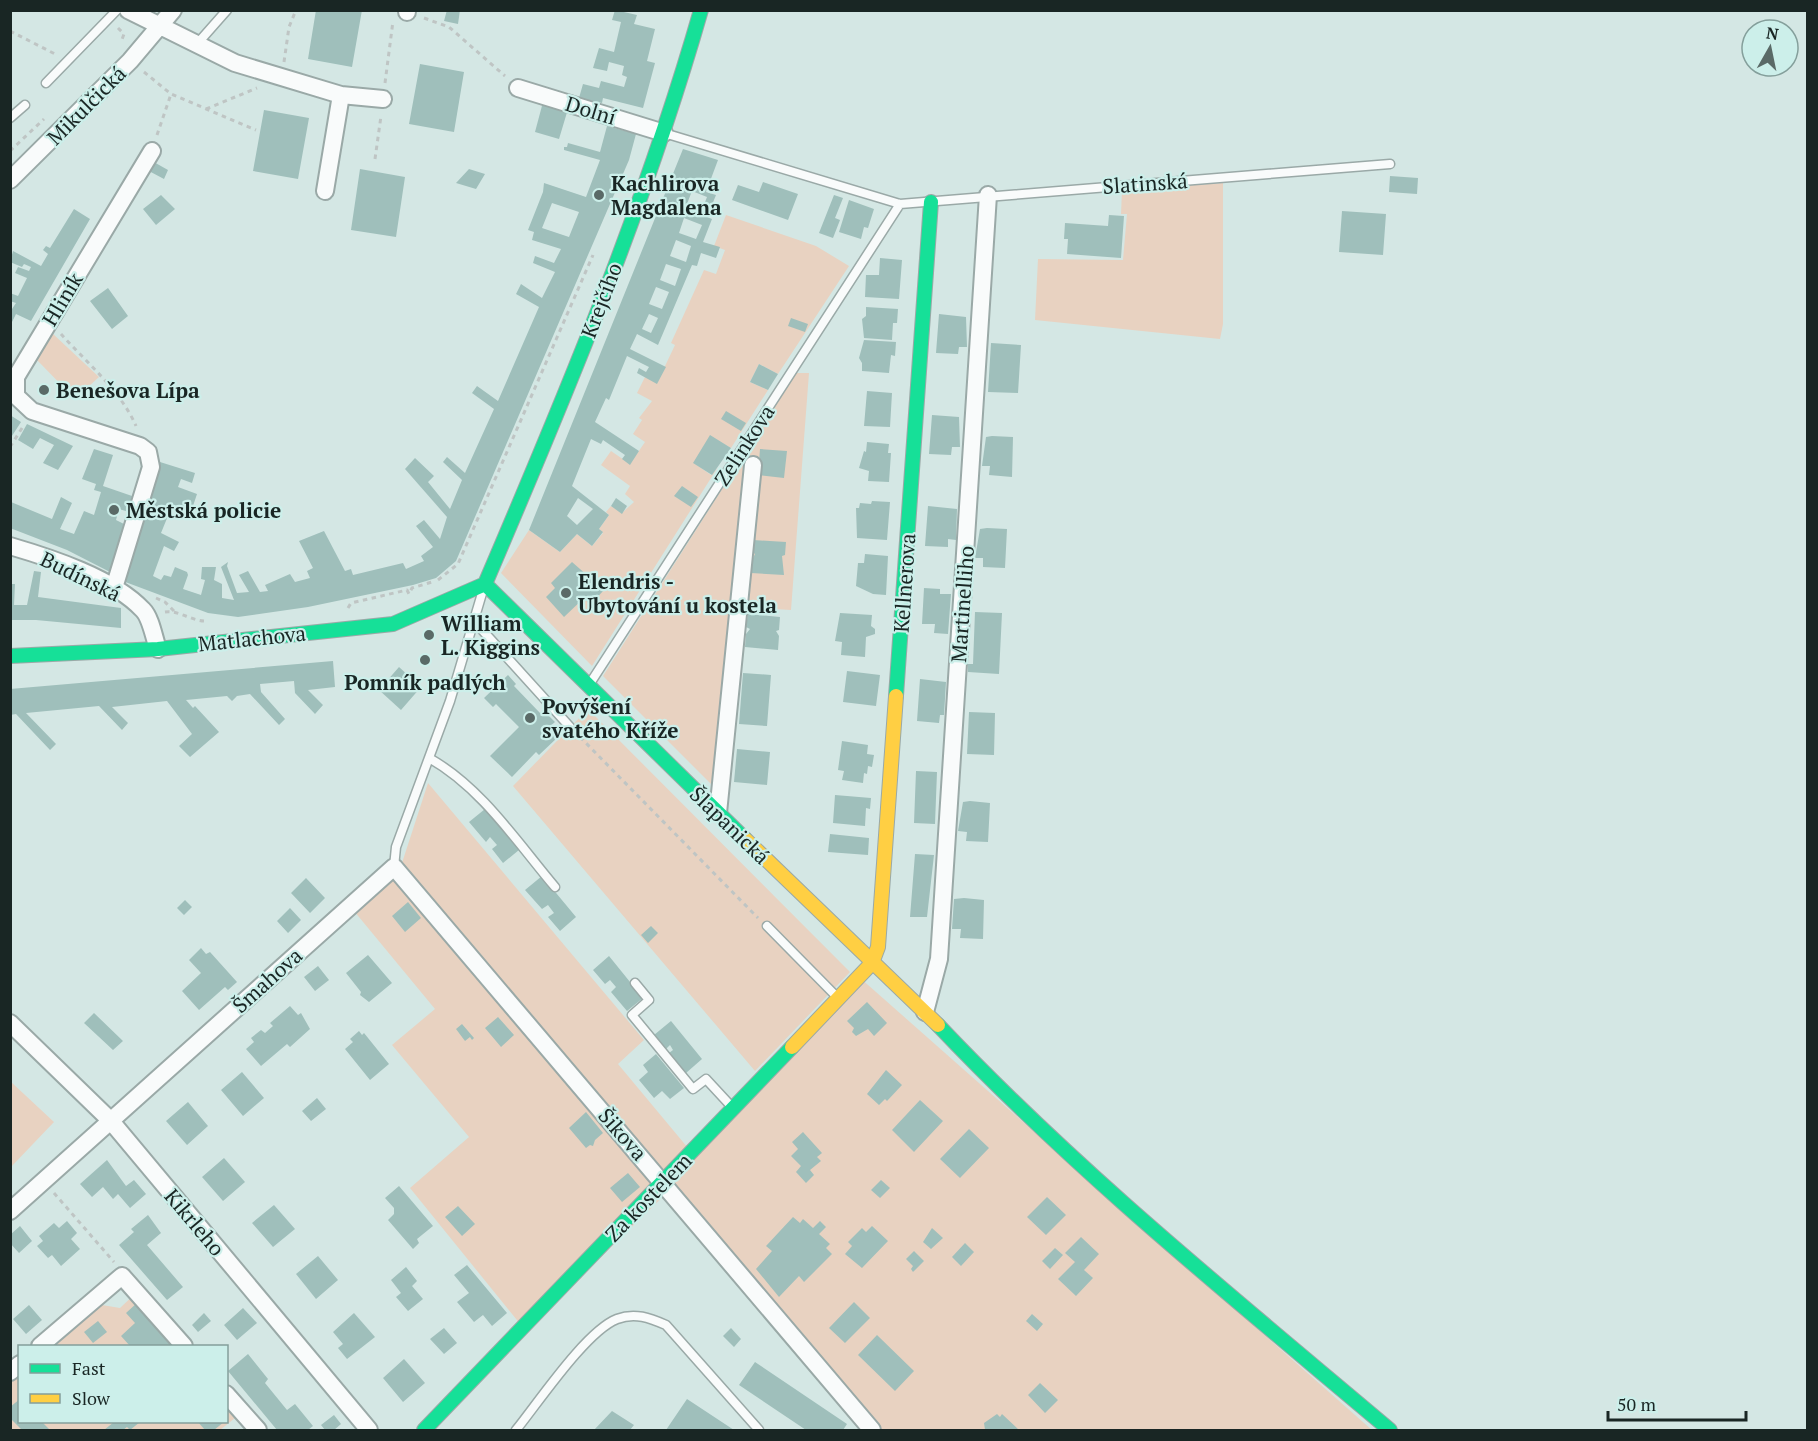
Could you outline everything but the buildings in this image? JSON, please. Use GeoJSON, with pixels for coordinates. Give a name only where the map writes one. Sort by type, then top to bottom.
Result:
{"type":"FeatureCollection","features":[{"type":"Feature","properties":{"kind":"street"},"geometry":{"type":"LineString","coordinates":[[128,10],[160,28],[235,63],[341,95],[383,99]]}},
{"type":"Feature","properties":{"kind":"street","name":"Mikulčická"},"geometry":{"type":"LineString","coordinates":[[10,180],[160,28],[173,10]]}},
{"type":"Feature","properties":{"kind":"street","name":"Krejčího"},"geometry":{"type":"LineString","coordinates":[[485,584],[577,364],[664,133],[681,85],[701,10]]}},
{"type":"Feature","properties":{"kind":"street","name":"Dolní"},"geometry":{"type":"LineString","coordinates":[[518,88],[664,133]]}},
{"type":"Feature","properties":{"kind":"street"},"geometry":{"type":"LineString","coordinates":[[325,191],[341,95]]}},
{"type":"Feature","properties":{"kind":"street","name":"Hliník"},"geometry":{"type":"LineString","coordinates":[[32,411],[16,396],[16,377],[152,151]]}},
{"type":"Feature","properties":{"kind":"street","name":"Martinelliho"},"geometry":{"type":"LineString","coordinates":[[925,1012],[939,959],[988,195]]}},
{"type":"Feature","properties":{"kind":"street","name":"Kellnerova"},"geometry":{"type":"LineString","coordinates":[[872,963],[878,947],[931,202]]}},
{"type":"Feature","properties":{"kind":"street"},"geometry":{"type":"LineString","coordinates":[[32,411],[140,446],[148,452],[151,467],[114,588]]}},
{"type":"Feature","properties":{"kind":"street","name":"Zelinkova"},"geometry":{"type":"LineString","coordinates":[[718,813],[753,465]]}},
{"type":"Feature","properties":{"kind":"street","name":"Budínská"},"geometry":{"type":"LineString","coordinates":[[10,546],[45,557],[114,588],[146,614]]}},
{"type":"Feature","properties":{"kind":"street","name":"Matlachova"},"geometry":{"type":"LineString","coordinates":[[10,656],[158,649],[393,624],[485,584]]}},
{"type":"Feature","properties":{"kind":"street","name":"Šlapanická"},"geometry":{"type":"LineString","coordinates":[[485,584],[872,963],[925,1012],[995,1086],[1178,1251],[1390,1431]]}},
{"type":"Feature","properties":{"kind":"street"},"geometry":{"type":"LineString","coordinates":[[146,614],[158,649]]}},
{"type":"Feature","properties":{"kind":"street","name":"Šmahova"},"geometry":{"type":"LineString","coordinates":[[10,1211],[394,867]]}},
{"type":"Feature","properties":{"kind":"street","name":"Šikova"},"geometry":{"type":"LineString","coordinates":[[394,867],[663,1181],[872,1431]]}},
{"type":"Feature","properties":{"kind":"street","name":"Za kostelem"},"geometry":{"type":"LineString","coordinates":[[424,1431],[872,963]]}},
{"type":"Feature","properties":{"kind":"street","name":"Kikrleho"},"geometry":{"type":"LineString","coordinates":[[10,1023],[110,1120],[369,1431]]}},
{"type":"Feature","properties":{"kind":"street"},"geometry":{"type":"LineString","coordinates":[[42,1345],[122,1276],[182,1345]]}},
{"type":"Feature","properties":{"kind":"street"},"geometry":{"type":"LineString","coordinates":[[228,1396],[258,1431]]}},
{"type":"Feature","properties":{"kind":"lane"},"geometry":{"type":"LineString","coordinates":[[46,83],[117,10]]}},
{"type":"Feature","properties":{"kind":"lane"},"geometry":{"type":"LineString","coordinates":[[197,44],[227,10]]}},
{"type":"Feature","properties":{"kind":"lane"},"geometry":{"type":"LineString","coordinates":[[10,118],[24,105]]}},
{"type":"Feature","properties":{"kind":"lane"},"geometry":{"type":"LineString","coordinates":[[664,133],[900,204]]}},
{"type":"Feature","properties":{"kind":"lane","name":"Slatinská"},"geometry":{"type":"LineString","coordinates":[[900,204],[1389,164]]}},
{"type":"Feature","properties":{"kind":"lane","name":"Zelinkova"},"geometry":{"type":"LineString","coordinates":[[588,685],[900,204]]}},
{"type":"Feature","properties":{"kind":"lane"},"geometry":{"type":"LineString","coordinates":[[394,867],[396,847],[450,701],[485,584]]}},
{"type":"Feature","properties":{"kind":"lane"},"geometry":{"type":"LineString","coordinates":[[474,621],[570,727]]}},
{"type":"Feature","properties":{"kind":"lane"},"geometry":{"type":"LineString","coordinates":[[429,758],[453,771],[555,887]]}},
{"type":"Feature","properties":{"kind":"lane"},"geometry":{"type":"LineString","coordinates":[[767,926],[838,999]]}},
{"type":"Feature","properties":{"kind":"lane"},"geometry":{"type":"LineString","coordinates":[[634,983],[649,1000],[632,1015],[693,1089],[706,1079],[733,1108]]}},
{"type":"Feature","properties":{"kind":"lane"},"geometry":{"type":"LineString","coordinates":[[516,1431],[592,1335],[618,1318],[645,1316],[666,1325],[759,1431]]}},
{"type":"Feature","properties":{"kind":"path"},"geometry":{"type":"LineString","coordinates":[[407,11],[448,27],[518,88]]}},
{"type":"Feature","properties":{"kind":"path"},"geometry":{"type":"LineString","coordinates":[[115,48],[124,34],[116,25]]}},
{"type":"Feature","properties":{"kind":"path"},"geometry":{"type":"LineString","coordinates":[[10,31],[67,60]]}},
{"type":"Feature","properties":{"kind":"path"},"geometry":{"type":"LineString","coordinates":[[144,72],[171,94],[256,130]]}},
{"type":"Feature","properties":{"kind":"path"},"geometry":{"type":"LineString","coordinates":[[152,151],[171,94]]}},
{"type":"Feature","properties":{"kind":"path"},"geometry":{"type":"LineString","coordinates":[[10,151],[49,115]]}},
{"type":"Feature","properties":{"kind":"path"},"geometry":{"type":"LineString","coordinates":[[338,609],[349,608],[351,603],[407,590],[409,594],[412,588],[438,580],[458,564],[597,247]]}},
{"type":"Feature","properties":{"kind":"path"},"geometry":{"type":"LineString","coordinates":[[50,319],[130,414],[140,446]]}},
{"type":"Feature","properties":{"kind":"path"},"geometry":{"type":"LineString","coordinates":[[10,447],[32,411]]}},
{"type":"Feature","properties":{"kind":"path"},"geometry":{"type":"LineString","coordinates":[[146,614],[174,611],[188,619],[214,621]]}},
{"type":"Feature","properties":{"kind":"path"},"geometry":{"type":"LineString","coordinates":[[461,636],[464,627]]}},
{"type":"Feature","properties":{"kind":"path"},"geometry":{"type":"LineString","coordinates":[[570,727],[767,926]]}},
{"type":"Feature","properties":{"kind":"path"},"geometry":{"type":"LineString","coordinates":[[54,1193],[121,1270],[122,1276]]}},
{"type":"Feature","properties":{"kind":"shaded area"},"geometry":{"type":"Polygon","coordinates":[[[1223,183],[1223,324],[1220,339],[1035,320],[1038,259],[1123,260],[1127,214],[1121,214],[1122,190],[1223,183]]]}},
{"type":"Feature","properties":{"kind":"shaded area"},"geometry":{"type":"Polygon","coordinates":[[[726,215],[816,246],[849,266],[778,374],[759,364],[750,382],[768,390],[731,448],[710,436],[694,463],[711,475],[718,467],[592,666],[501,573],[529,530],[560,552],[577,534],[592,546],[603,533],[599,529],[609,515],[606,512],[611,506],[622,513],[634,502],[625,494],[630,486],[601,465],[611,451],[630,464],[645,442],[633,434],[642,420],[639,418],[652,401],[637,393],[645,377],[657,383],[675,345],[671,343],[704,270],[716,274],[725,250],[714,246],[726,215]]]}},
{"type":"Feature","properties":{"kind":"shaded area"},"geometry":{"type":"Polygon","coordinates":[[[52,333],[99,377],[75,399],[37,360],[52,333]]]}},
{"type":"Feature","properties":{"kind":"shaded area"},"geometry":{"type":"Polygon","coordinates":[[[796,373],[809,373],[791,610],[743,607],[723,796],[603,676],[796,373]]]}},
{"type":"Feature","properties":{"kind":"shaded area"},"geometry":{"type":"Polygon","coordinates":[[[588,709],[850,972],[755,1071],[513,786],[588,709]]]}},
{"type":"Feature","properties":{"kind":"shaded area"},"geometry":{"type":"Polygon","coordinates":[[[428,783],[644,1040],[618,1064],[688,1148],[859,977],[1372,1430],[877,1430],[672,1188],[525,1330],[410,1188],[469,1137],[392,1045],[435,1009],[354,911],[401,866],[428,783]]]}},
{"type":"Feature","properties":{"kind":"shaded area"},"geometry":{"type":"Polygon","coordinates":[[[10,1081],[54,1122],[11,1167],[10,1167],[10,1081]]]}},
{"type":"Feature","properties":{"kind":"shaded area"},"geometry":{"type":"Polygon","coordinates":[[[137,1292],[182,1345],[49,1345],[96,1304],[120,1308],[137,1292]]]}},
{"type":"Feature","properties":{"kind":"shaded area"},"geometry":{"type":"Polygon","coordinates":[[[18,1372],[18,1423],[228,1423],[228,1399],[240,1414],[220,1430],[11,1430],[10,1379],[18,1372]]]}},
{"type":"Feature","properties":{"kind":"traffic: fast"},"geometry":{"type":"LineString","coordinates":[[485,584],[602,300],[655,156],[701,10]]}},
{"type":"Feature","properties":{"kind":"traffic: fast"},"geometry":{"type":"LineString","coordinates":[[896,696],[931,202]]}},
{"type":"Feature","properties":{"kind":"traffic: fast"},"geometry":{"type":"LineString","coordinates":[[485,584],[745,839]]}},
{"type":"Feature","properties":{"kind":"traffic: fast"},"geometry":{"type":"LineString","coordinates":[[10,656],[158,649],[393,624],[485,584]]}},
{"type":"Feature","properties":{"kind":"traffic: fast"},"geometry":{"type":"LineString","coordinates":[[938,1025],[991,1079],[1101,1183],[1390,1430]]}},
{"type":"Feature","properties":{"kind":"traffic: fast"},"geometry":{"type":"LineString","coordinates":[[424,1430],[792,1047]]}},
{"type":"Feature","properties":{"kind":"traffic: slow"},"geometry":{"type":"LineString","coordinates":[[792,1047],[872,963],[878,947],[896,696]]}},
{"type":"Feature","properties":{"kind":"traffic: slow"},"geometry":{"type":"LineString","coordinates":[[745,839],[938,1025]]}},
{"type":"Feature","properties":{"kind":"place","name":"Kachlirova Magdalena"},"geometry":{"type":"Point","coordinates":[599,195]}},
{"type":"Feature","properties":{"kind":"place","name":"Benešova Lípa"},"geometry":{"type":"Point","coordinates":[44,390]}},
{"type":"Feature","properties":{"kind":"place","name":"Městská policie"},"geometry":{"type":"Point","coordinates":[114,510]}},
{"type":"Feature","properties":{"kind":"place","name":"Elendris - Ubytování u kostela"},"geometry":{"type":"Point","coordinates":[566,593]}},
{"type":"Feature","properties":{"kind":"place","name":"William L. Kiggins"},"geometry":{"type":"Point","coordinates":[429,635]}},
{"type":"Feature","properties":{"kind":"place","name":"Pomník padlých"},"geometry":{"type":"Point","coordinates":[425,660]}},
{"type":"Feature","properties":{"kind":"place","name":"Povýšení svatého Kříže"},"geometry":{"type":"Point","coordinates":[530,718]}}]}
